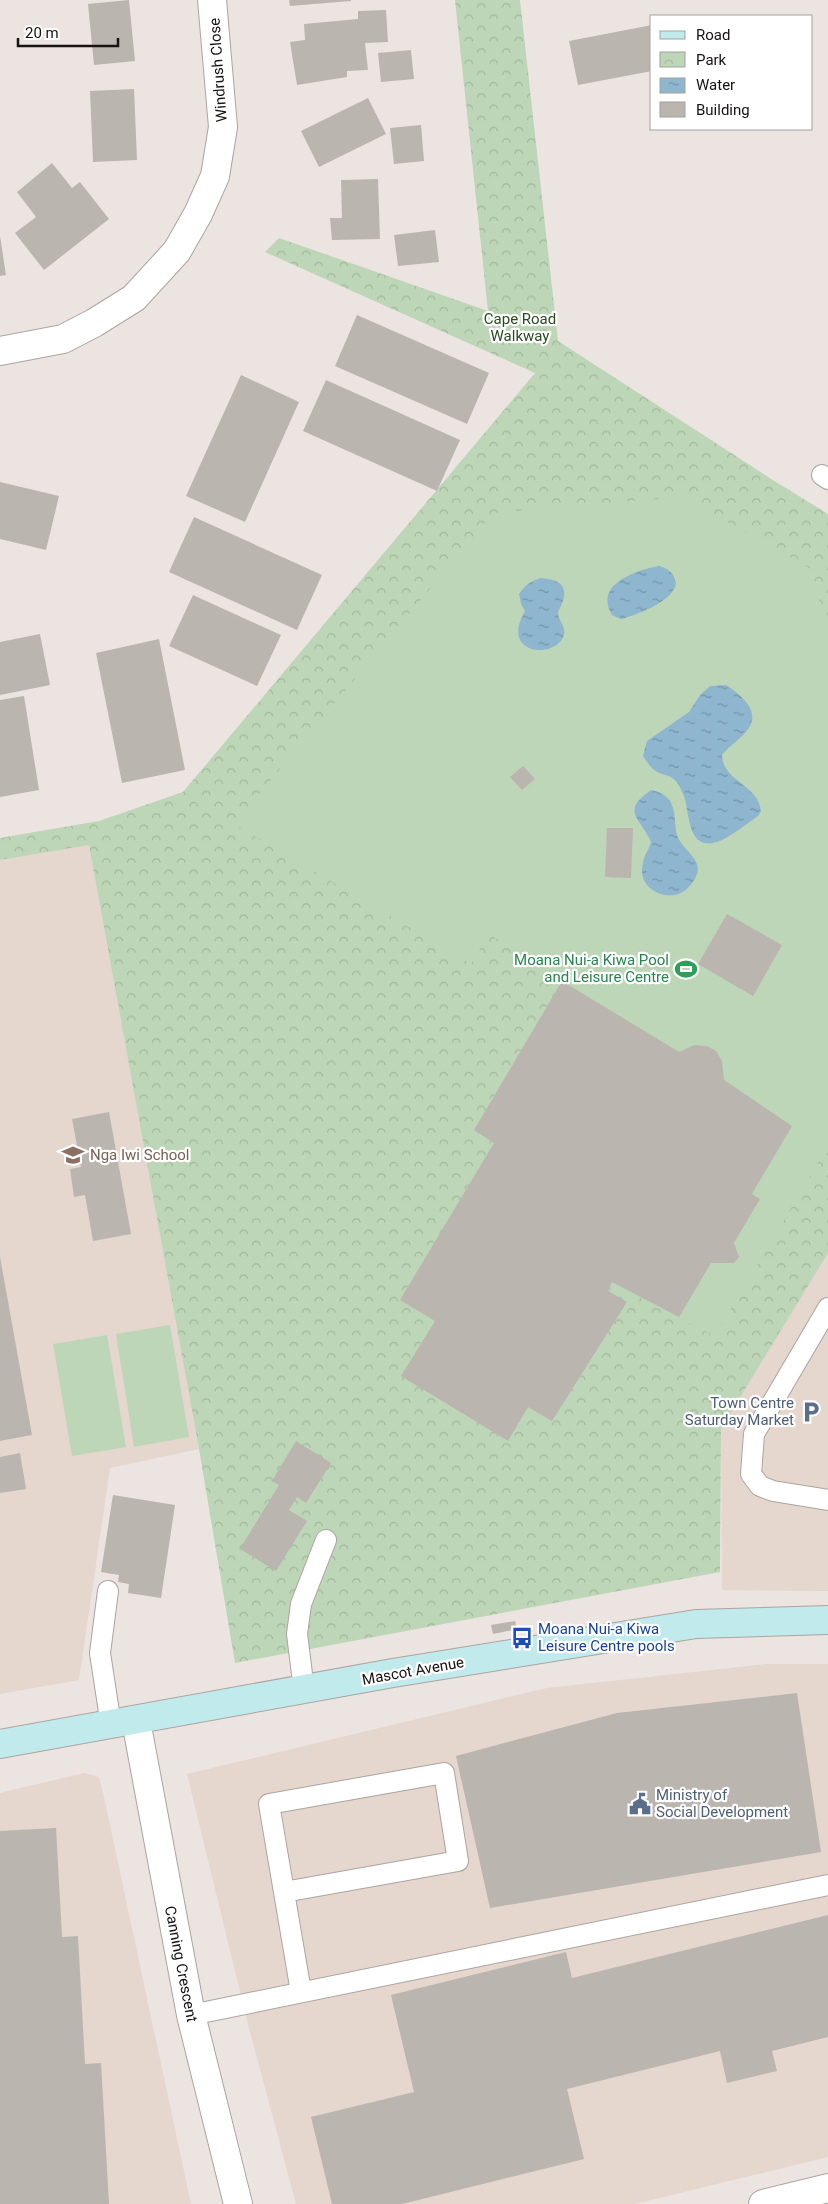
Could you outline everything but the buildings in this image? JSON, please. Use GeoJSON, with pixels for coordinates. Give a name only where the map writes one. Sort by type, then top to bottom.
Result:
{"type":"FeatureCollection","features":[{"type":"Feature","properties":{"kind":"main road","name":"Mascot Avenue"},"geometry":{"type":"LineString","coordinates":[[0,1744],[304,1690],[696,1624],[828,1620]]}},
{"type":"Feature","properties":{"kind":"street","name":"Windrush Close"},"geometry":{"type":"LineString","coordinates":[[0,351],[63,339],[94,323],[134,298],[177,251],[198,214],[215,176],[223,127],[212,0]]}},
{"type":"Feature","properties":{"kind":"street","name":"Canning Crescent"},"geometry":{"type":"LineString","coordinates":[[124,1723],[190,2015],[238,2204]]}},
{"type":"Feature","properties":{"kind":"street"},"geometry":{"type":"LineString","coordinates":[[763,2204],[828,2188]]}},
{"type":"Feature","properties":{"kind":"lane"},"geometry":{"type":"LineString","coordinates":[[828,1308],[754,1434],[751,1474],[760,1486],[773,1491],[828,1500]]}},
{"type":"Feature","properties":{"kind":"lane"},"geometry":{"type":"LineString","coordinates":[[304,1690],[297,1634],[300,1612],[326,1540]]}},
{"type":"Feature","properties":{"kind":"lane"},"geometry":{"type":"LineString","coordinates":[[108,1591],[100,1653],[124,1723]]}},
{"type":"Feature","properties":{"kind":"lane"},"geometry":{"type":"LineString","coordinates":[[284,1892],[458,1861],[444,1773],[269,1804],[301,1992]]}},
{"type":"Feature","properties":{"kind":"lane"},"geometry":{"type":"LineString","coordinates":[[190,2015],[828,1885]]}},
{"type":"Feature","properties":{"kind":"shaded area","name":"Nga Iwi School"},"geometry":{"type":"Polygon","coordinates":[[[89,844],[199,1449],[110,1468],[79,1680],[0,1694],[0,860],[89,844]]]}},
{"type":"Feature","properties":{"kind":"shaded area"},"geometry":{"type":"Polygon","coordinates":[[[828,1253],[828,1591],[722,1590],[721,1429],[828,1253]]]}},
{"type":"Feature","properties":{"kind":"shaded area"},"geometry":{"type":"Polygon","coordinates":[[[767,1664],[828,1664],[828,2157],[635,2204],[296,2204],[248,2024],[187,1774],[547,1688],[767,1664]]]}},
{"type":"Feature","properties":{"kind":"shaded area"},"geometry":{"type":"Polygon","coordinates":[[[84,1773],[99,1777],[104,1797],[191,2204],[0,2204],[0,1793],[84,1773]]]}},
{"type":"Feature","properties":{"kind":"green space","name":"Cape Road Walkway"},"geometry":{"type":"Polygon","coordinates":[[[455,0],[520,0],[558,341],[828,514],[828,1253],[721,1429],[720,1572],[235,1663],[199,1449],[89,845],[0,860],[0,838],[99,821],[183,792],[535,373],[265,252],[279,238],[488,311],[455,0]]]}},
{"type":"Feature","properties":{"kind":"green space","name":"Moana Nui-a Kiwa Pool and Leisure Centre"},"geometry":{"type":"Polygon","coordinates":[[[682,497],[811,569],[828,634],[828,1146],[715,1336],[612,1283],[608,1291],[627,1302],[552,1421],[528,1407],[508,1441],[401,1376],[434,1321],[400,1300],[494,1143],[474,1130],[562,981],[489,934],[471,964],[234,824],[493,513],[682,497]]]}},
{"type":"Feature","properties":{"kind":"green space"},"geometry":{"type":"Polygon","coordinates":[[[170,1325],[189,1437],[134,1447],[116,1334],[170,1325]]]}},
{"type":"Feature","properties":{"kind":"green space"},"geometry":{"type":"Polygon","coordinates":[[[107,1335],[126,1447],[72,1456],[53,1344],[107,1335]]]}},
{"type":"Feature","properties":{"kind":"water"},"geometry":{"type":"Polygon","coordinates":[[[659,566],[671,572],[676,583],[674,590],[669,596],[645,611],[628,617],[621,619],[612,615],[608,604],[608,595],[613,587],[629,575],[659,566]]]}},
{"type":"Feature","properties":{"kind":"water"},"geometry":{"type":"Polygon","coordinates":[[[541,578],[550,579],[561,584],[564,593],[564,599],[558,612],[564,628],[564,634],[560,642],[543,650],[533,649],[524,645],[519,638],[519,626],[525,611],[519,594],[534,580],[541,578]]]}},
{"type":"Feature","properties":{"kind":"water"},"geometry":{"type":"Polygon","coordinates":[[[726,685],[749,706],[752,720],[750,727],[744,734],[722,755],[724,764],[728,771],[754,795],[759,802],[761,811],[758,816],[739,830],[719,841],[709,843],[700,841],[694,834],[681,788],[676,781],[654,770],[643,756],[647,741],[689,712],[700,695],[710,686],[726,685]]]}},
{"type":"Feature","properties":{"kind":"water"},"geometry":{"type":"Polygon","coordinates":[[[651,790],[665,796],[672,804],[677,836],[697,864],[697,875],[692,883],[685,891],[676,894],[667,895],[651,889],[645,882],[642,873],[644,860],[651,842],[634,810],[636,804],[651,790]]]}},
{"type":"Feature","properties":{"kind":"place","name":"Moana Nui-a Kiwa Pool and Leisure Centre"},"geometry":{"type":"Point","coordinates":[686,969]}},
{"type":"Feature","properties":{"kind":"place","name":"Nga Iwi School"},"geometry":{"type":"Point","coordinates":[73,1155]}},
{"type":"Feature","properties":{"kind":"place","name":"Town Centre Saturday Market"},"geometry":{"type":"Point","coordinates":[811,1412]}},
{"type":"Feature","properties":{"kind":"place","name":"Moana Nui-a Kiwa Leisure Centre pools"},"geometry":{"type":"Point","coordinates":[522,1638]}},
{"type":"Feature","properties":{"kind":"place","name":"Ministry of Social Development"},"geometry":{"type":"Point","coordinates":[640,1804]}}]}
